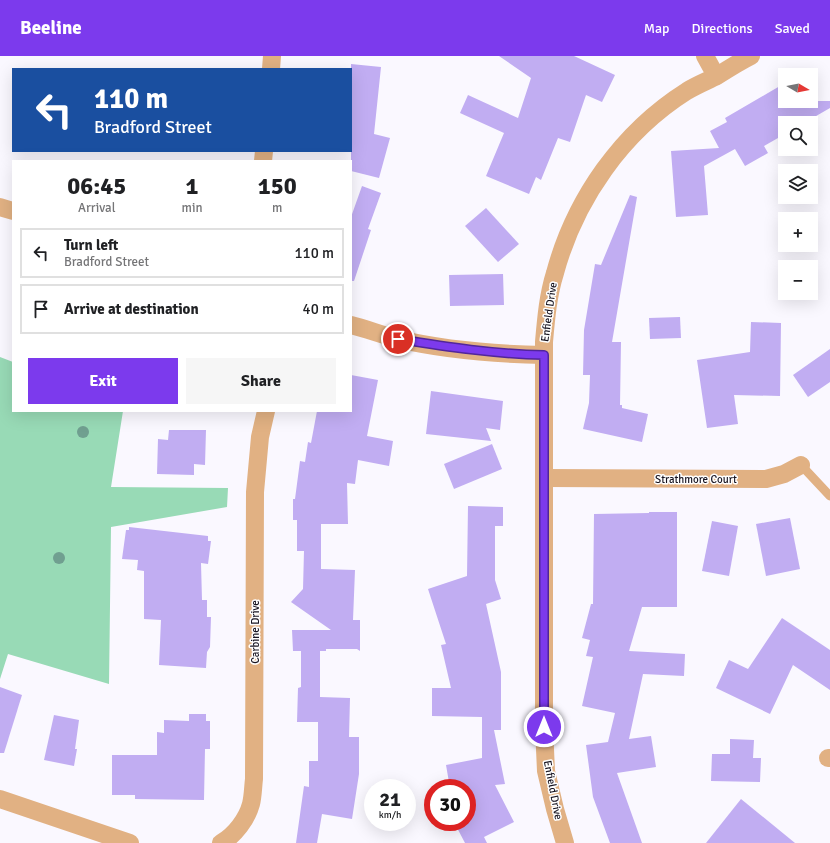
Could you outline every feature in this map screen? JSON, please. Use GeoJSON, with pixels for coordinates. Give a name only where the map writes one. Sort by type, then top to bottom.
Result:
{"type":"FeatureCollection","features":[{"type":"Feature","properties":{"kind":"street"},"geometry":{"type":"LineString","coordinates":[[271,68],[272,56]]}},
{"type":"Feature","properties":{"kind":"street"},"geometry":{"type":"LineString","coordinates":[[705,56],[716,76]]}},
{"type":"Feature","properties":{"kind":"street","name":"Enfield Drive"},"geometry":{"type":"LineString","coordinates":[[565,843],[546,772],[544,727],[544,355],[548,303],[554,273],[568,233],[580,208],[599,177],[628,140],[662,110],[688,91],[751,56]]}},
{"type":"Feature","properties":{"kind":"street"},"geometry":{"type":"LineString","coordinates":[[0,207],[12,211]]}},
{"type":"Feature","properties":{"kind":"street"},"geometry":{"type":"LineString","coordinates":[[352,325],[398,339],[447,347],[501,354],[544,355]]}},
{"type":"Feature","properties":{"kind":"street","name":"Carbine Drive"},"geometry":{"type":"LineString","coordinates":[[221,843],[227,840],[242,824],[251,805],[254,778],[255,492],[260,437],[266,412]]}},
{"type":"Feature","properties":{"kind":"street","name":"Strathmore Court"},"geometry":{"type":"LineString","coordinates":[[545,478],[766,479],[784,474],[801,465]]}},
{"type":"Feature","properties":{"kind":"street"},"geometry":{"type":"LineString","coordinates":[[0,800],[130,843]]}},
{"type":"Feature","properties":{"kind":"lane","name":"Strathmore Court"},"geometry":{"type":"LineString","coordinates":[[801,465],[830,496]]}},
{"type":"Feature","properties":{"kind":"green space"},"geometry":{"type":"Polygon","coordinates":[[[0,357],[12,362],[12,412],[123,412],[111,487],[228,488],[227,507],[111,527],[109,684],[8,654],[0,679],[0,357]]]}},
{"type":"Feature","properties":{"kind":"building"},"geometry":{"type":"Polygon","coordinates":[[[499,56],[574,56],[615,75],[602,102],[586,95],[570,142],[558,138],[541,180],[536,177],[529,194],[486,176],[504,133],[460,113],[468,95],[518,118],[531,78],[499,56]]]}},
{"type":"Feature","properties":{"kind":"building"},"geometry":{"type":"Polygon","coordinates":[[[351,64],[381,67],[374,134],[390,138],[379,178],[352,171],[351,64]]]}},
{"type":"Feature","properties":{"kind":"building"},"geometry":{"type":"Polygon","coordinates":[[[778,87],[778,108],[818,108],[818,101],[830,101],[830,108],[816,116],[778,116],[778,138],[764,146],[768,153],[745,166],[735,149],[704,166],[708,215],[676,217],[671,151],[719,148],[710,131],[727,122],[725,118],[778,87]]]}},
{"type":"Feature","properties":{"kind":"building"},"geometry":{"type":"Polygon","coordinates":[[[362,186],[381,193],[368,229],[371,230],[354,281],[352,281],[352,214],[362,186]]]}},
{"type":"Feature","properties":{"kind":"building"},"geometry":{"type":"Polygon","coordinates":[[[630,195],[637,197],[612,342],[621,342],[620,405],[622,405],[622,408],[648,414],[642,442],[583,429],[589,403],[590,375],[583,375],[584,330],[595,264],[601,265],[630,195]]]}},
{"type":"Feature","properties":{"kind":"building"},"geometry":{"type":"Polygon","coordinates":[[[486,208],[519,244],[498,262],[465,226],[486,208]]]}},
{"type":"Feature","properties":{"kind":"building"},"geometry":{"type":"Polygon","coordinates":[[[503,274],[504,305],[450,306],[449,275],[503,274]]]}},
{"type":"Feature","properties":{"kind":"building"},"geometry":{"type":"Polygon","coordinates":[[[680,317],[681,338],[650,339],[649,318],[680,317]]]}},
{"type":"Feature","properties":{"kind":"building"},"geometry":{"type":"Polygon","coordinates":[[[751,322],[781,323],[780,396],[734,395],[738,424],[707,428],[697,360],[750,352],[751,322]]]}},
{"type":"Feature","properties":{"kind":"building"},"geometry":{"type":"Polygon","coordinates":[[[830,349],[830,382],[808,397],[793,375],[830,349]]]}},
{"type":"Feature","properties":{"kind":"building"},"geometry":{"type":"Polygon","coordinates":[[[352,375],[378,380],[367,436],[393,441],[389,466],[358,460],[355,484],[347,483],[348,524],[321,524],[321,569],[355,570],[353,620],[360,620],[360,651],[357,649],[326,649],[326,651],[320,651],[320,697],[350,698],[349,737],[359,737],[359,774],[352,819],[322,814],[317,843],[296,843],[304,786],[309,787],[309,761],[318,761],[318,722],[297,722],[298,688],[301,687],[301,651],[293,651],[292,630],[331,630],[291,602],[303,589],[304,551],[297,551],[297,520],[293,520],[293,499],[295,499],[300,461],[305,462],[308,442],[311,443],[317,412],[352,412],[352,375]]]}},
{"type":"Feature","properties":{"kind":"building"},"geometry":{"type":"Polygon","coordinates":[[[431,391],[503,401],[500,430],[486,428],[491,441],[426,434],[431,391]]]}},
{"type":"Feature","properties":{"kind":"building"},"geometry":{"type":"Polygon","coordinates":[[[169,430],[206,430],[205,465],[194,464],[194,475],[157,474],[158,439],[168,440],[169,430]]]}},
{"type":"Feature","properties":{"kind":"building"},"geometry":{"type":"Polygon","coordinates":[[[492,444],[502,469],[454,489],[444,464],[492,444]]]}},
{"type":"Feature","properties":{"kind":"building"},"geometry":{"type":"Polygon","coordinates":[[[468,506],[503,507],[503,526],[495,526],[495,580],[501,599],[486,604],[501,672],[501,730],[494,730],[505,784],[495,785],[514,822],[484,837],[487,843],[465,843],[459,831],[476,831],[476,779],[448,779],[446,765],[482,758],[482,717],[432,716],[432,688],[451,688],[441,645],[446,644],[428,589],[467,576],[468,506]]]}},
{"type":"Feature","properties":{"kind":"building"},"geometry":{"type":"Polygon","coordinates":[[[677,512],[677,607],[642,607],[629,651],[685,654],[684,676],[643,674],[629,739],[651,736],[656,767],[617,773],[642,843],[610,843],[593,797],[586,745],[608,742],[615,713],[582,706],[593,657],[586,656],[590,640],[582,638],[591,604],[593,604],[594,514],[677,512]]]}},
{"type":"Feature","properties":{"kind":"building"},"geometry":{"type":"Polygon","coordinates":[[[790,518],[800,569],[766,576],[756,524],[790,518]]]}},
{"type":"Feature","properties":{"kind":"building"},"geometry":{"type":"Polygon","coordinates":[[[712,521],[738,526],[729,576],[702,571],[712,521]]]}},
{"type":"Feature","properties":{"kind":"building"},"geometry":{"type":"Polygon","coordinates":[[[129,527],[208,536],[208,541],[211,541],[208,564],[201,563],[202,600],[207,600],[207,617],[211,617],[210,647],[207,652],[206,668],[159,665],[161,620],[144,619],[144,571],[137,570],[138,560],[122,559],[126,530],[129,530],[129,527]]]}},
{"type":"Feature","properties":{"kind":"building"},"geometry":{"type":"Polygon","coordinates":[[[782,618],[830,650],[830,690],[793,665],[770,714],[716,688],[729,660],[748,669],[782,618]]]}},
{"type":"Feature","properties":{"kind":"building"},"geometry":{"type":"Polygon","coordinates":[[[0,687],[22,695],[4,753],[0,753],[0,687]]]}},
{"type":"Feature","properties":{"kind":"building"},"geometry":{"type":"Polygon","coordinates":[[[189,714],[206,714],[206,721],[210,721],[210,749],[205,749],[204,800],[135,799],[135,795],[112,795],[112,755],[157,755],[157,732],[164,733],[164,720],[189,721],[189,714]]]}},
{"type":"Feature","properties":{"kind":"building"},"geometry":{"type":"Polygon","coordinates":[[[54,715],[79,720],[74,766],[44,760],[54,715]]]}},
{"type":"Feature","properties":{"kind":"building"},"geometry":{"type":"Polygon","coordinates":[[[730,739],[754,740],[753,758],[761,758],[760,782],[711,781],[712,754],[730,754],[730,739]]]}},
{"type":"Feature","properties":{"kind":"building"},"geometry":{"type":"Polygon","coordinates":[[[741,799],[795,843],[706,843],[741,799]]]}},
{"type":"Feature","properties":{"kind":"route"},"geometry":{"type":"LineString","coordinates":[[398,339],[501,354],[544,355],[544,727]]}}]}
